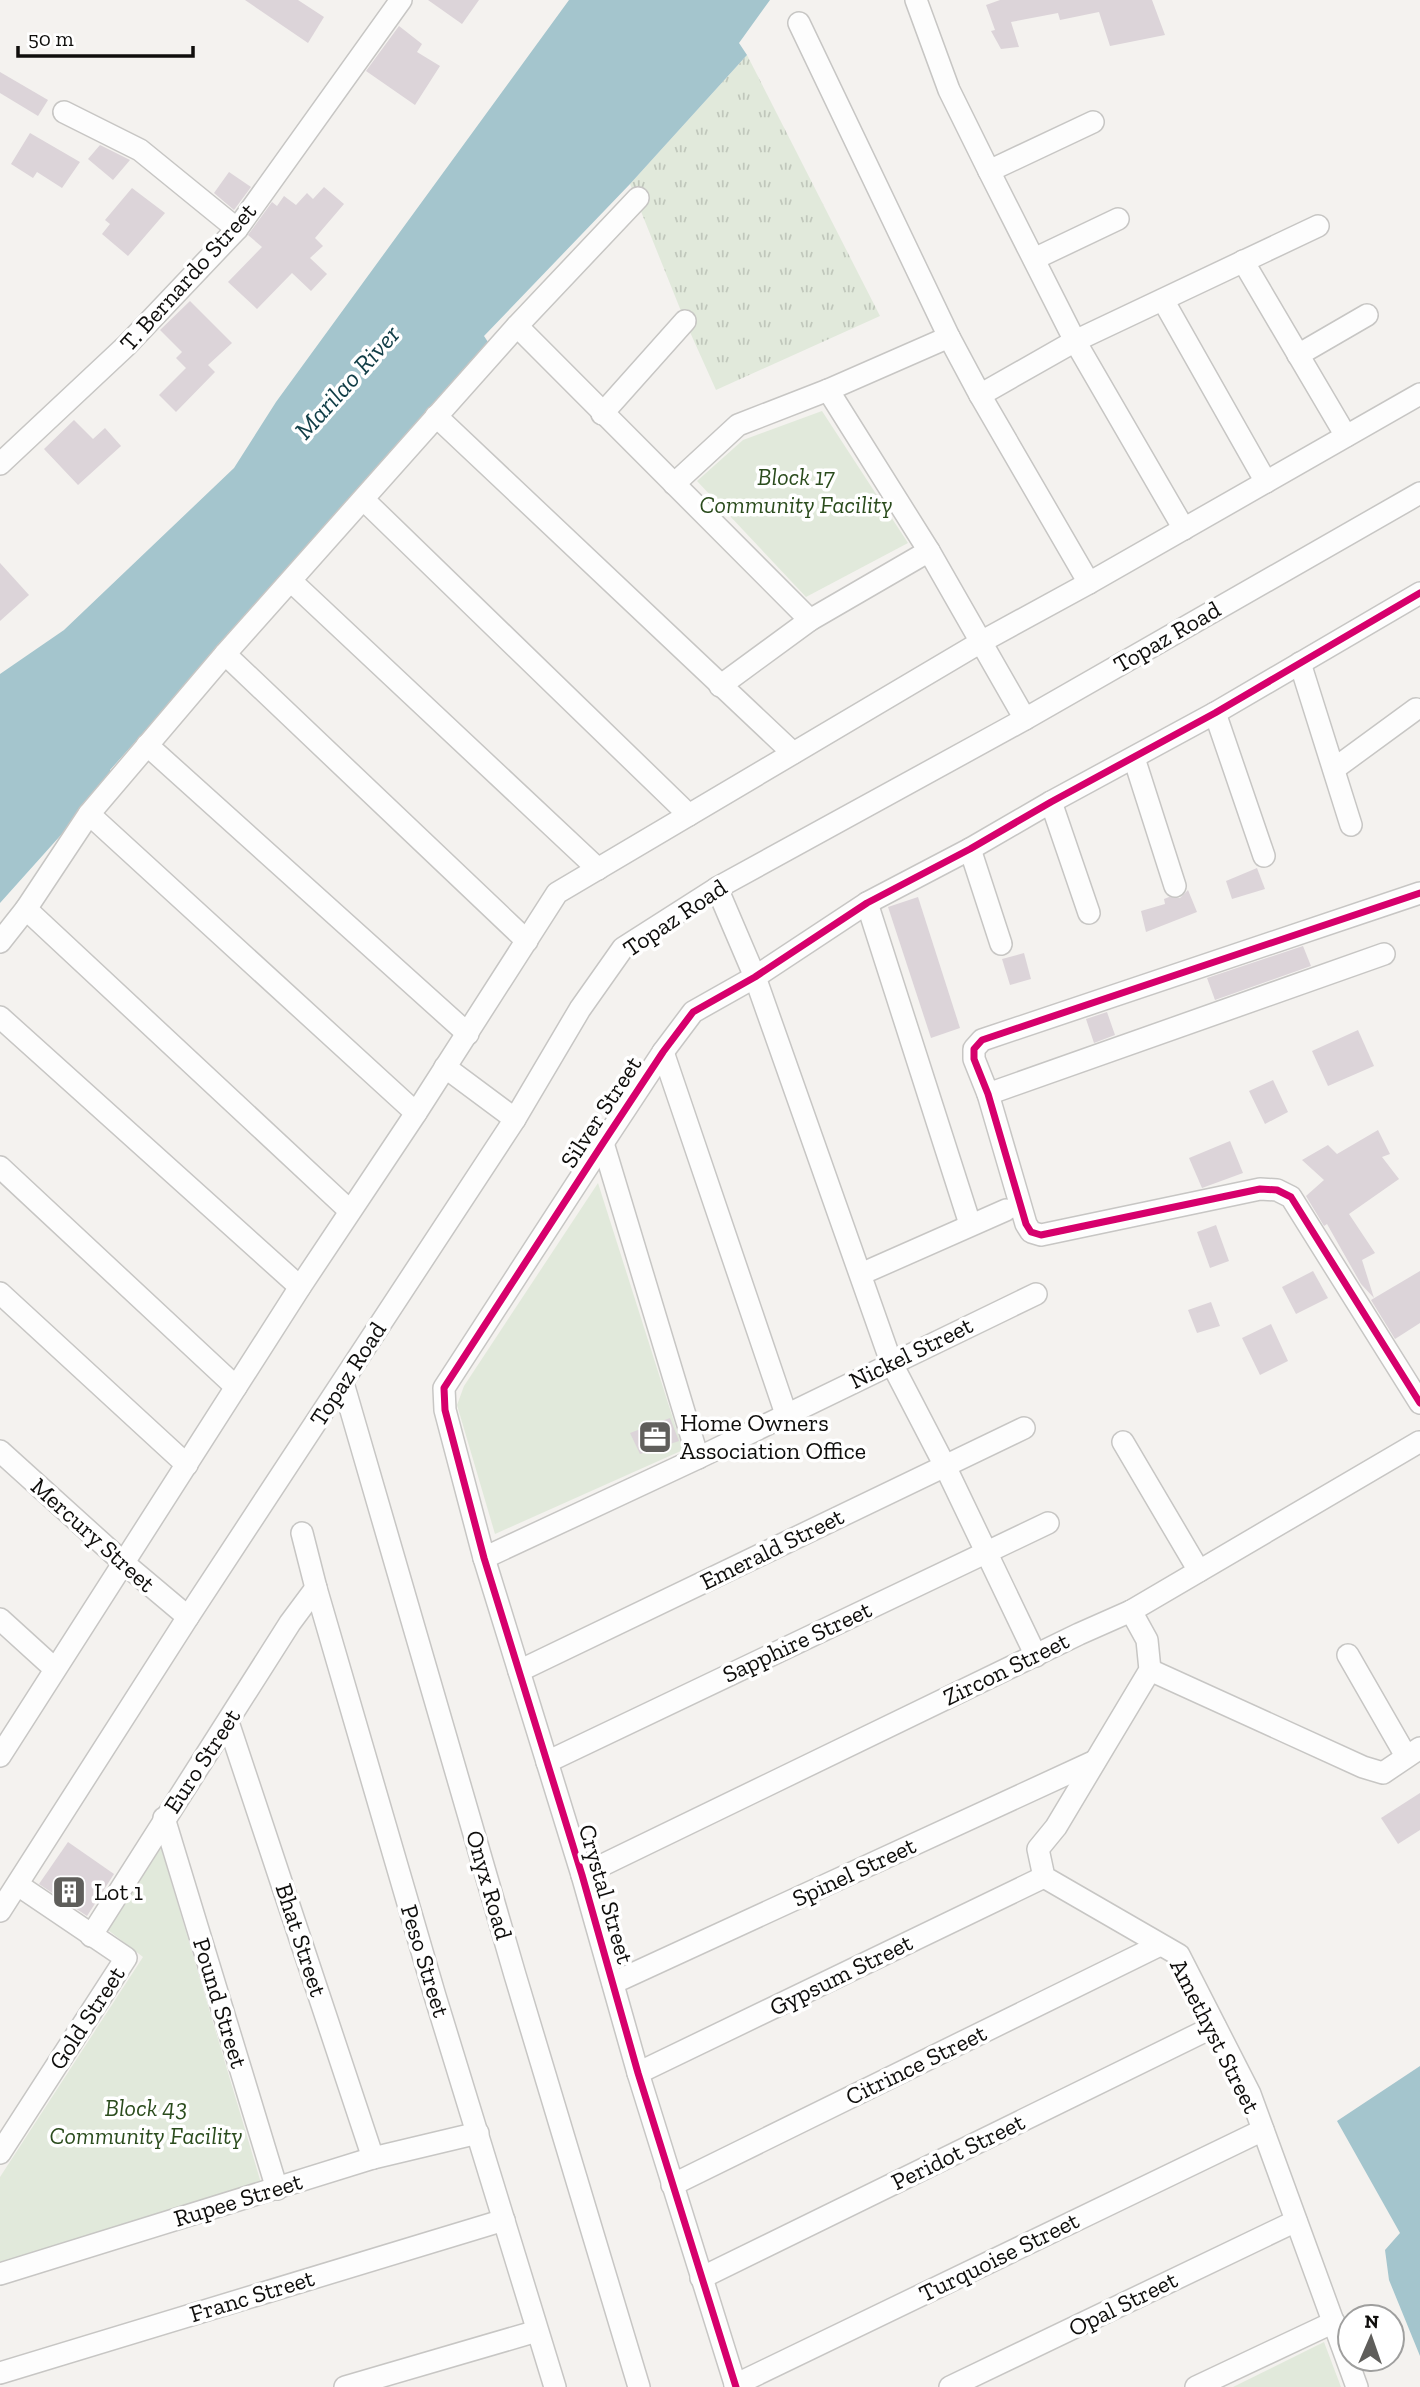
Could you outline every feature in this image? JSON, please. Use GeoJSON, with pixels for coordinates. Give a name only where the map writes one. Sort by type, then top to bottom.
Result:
{"type":"FeatureCollection","features":[{"type":"Feature","properties":{"kind":"street","name":"T. Bernardo Street"},"geometry":{"type":"LineString","coordinates":[[0,464],[127,345],[237,229],[401,0]]}},
{"type":"Feature","properties":{"kind":"street"},"geometry":{"type":"LineString","coordinates":[[916,0],[949,90],[1075,341],[1184,529]]}},
{"type":"Feature","properties":{"kind":"street"},"geometry":{"type":"LineString","coordinates":[[799,23],[949,337],[1089,583]]}},
{"type":"Feature","properties":{"kind":"street"},"geometry":{"type":"LineString","coordinates":[[64,112],[140,150],[237,229]]}},
{"type":"Feature","properties":{"kind":"street"},"geometry":{"type":"LineString","coordinates":[[989,171],[1093,122]]}},
{"type":"Feature","properties":{"kind":"street"},"geometry":{"type":"LineString","coordinates":[[0,942],[26,909],[89,814],[225,654],[517,326],[638,198]]}},
{"type":"Feature","properties":{"kind":"street"},"geometry":{"type":"LineString","coordinates":[[1034,259],[1118,219]]}},
{"type":"Feature","properties":{"kind":"street"},"geometry":{"type":"LineString","coordinates":[[980,395],[1075,341],[1318,226]]}},
{"type":"Feature","properties":{"kind":"street"},"geometry":{"type":"LineString","coordinates":[[1243,261],[1346,436]]}},
{"type":"Feature","properties":{"kind":"street"},"geometry":{"type":"LineString","coordinates":[[1163,300],[1266,482]]}},
{"type":"Feature","properties":{"kind":"street"},"geometry":{"type":"LineString","coordinates":[[1298,355],[1367,315]]}},
{"type":"Feature","properties":{"kind":"street"},"geometry":{"type":"LineString","coordinates":[[602,414],[685,321]]}},
{"type":"Feature","properties":{"kind":"street"},"geometry":{"type":"LineString","coordinates":[[517,326],[810,620]]}},
{"type":"Feature","properties":{"kind":"street"},"geometry":{"type":"LineString","coordinates":[[674,484],[738,425],[828,390],[949,337]]}},
{"type":"Feature","properties":{"kind":"street"},"geometry":{"type":"LineString","coordinates":[[828,390],[929,551],[1025,719]]}},
{"type":"Feature","properties":{"kind":"street"},"geometry":{"type":"LineString","coordinates":[[2,1746],[125,1564],[300,1287],[468,1034],[557,893],[981,642],[1420,394]]}},
{"type":"Feature","properties":{"kind":"street"},"geometry":{"type":"LineString","coordinates":[[436,416],[793,753]]}},
{"type":"Feature","properties":{"kind":"street","name":"Topaz Road"},"geometry":{"type":"LineString","coordinates":[[188,1617],[515,1119],[580,1009],[623,948],[717,888],[1025,719],[1420,493]]}},
{"type":"Feature","properties":{"kind":"street"},"geometry":{"type":"LineString","coordinates":[[364,500],[689,815]]}},
{"type":"Feature","properties":{"kind":"street"},"geometry":{"type":"LineString","coordinates":[[720,685],[810,620],[929,551]]}},
{"type":"Feature","properties":{"kind":"street"},"geometry":{"type":"LineString","coordinates":[[291,581],[598,869]]}},
{"type":"Feature","properties":{"kind":"street","name":"Silver Street"},"geometry":{"type":"LineString","coordinates":[[445,1410],[444,1388],[663,1052],[693,1012],[755,977],[867,903],[1134,758],[1420,593]]}},
{"type":"Feature","properties":{"kind":"street"},"geometry":{"type":"LineString","coordinates":[[225,654],[527,941]]}},
{"type":"Feature","properties":{"kind":"street"},"geometry":{"type":"LineString","coordinates":[[1300,663],[1351,825]]}},
{"type":"Feature","properties":{"kind":"street"},"geometry":{"type":"LineString","coordinates":[[1334,769],[1416,709]]}},
{"type":"Feature","properties":{"kind":"street"},"geometry":{"type":"LineString","coordinates":[[1214,713],[1264,856]]}},
{"type":"Feature","properties":{"kind":"street"},"geometry":{"type":"LineString","coordinates":[[148,745],[468,1034]]}},
{"type":"Feature","properties":{"kind":"street"},"geometry":{"type":"LineString","coordinates":[[1134,758],[1175,886]]}},
{"type":"Feature","properties":{"kind":"street"},"geometry":{"type":"LineString","coordinates":[[1051,802],[1089,914]]}},
{"type":"Feature","properties":{"kind":"street"},"geometry":{"type":"LineString","coordinates":[[89,814],[416,1113]]}},
{"type":"Feature","properties":{"kind":"street"},"geometry":{"type":"LineString","coordinates":[[970,849],[1001,944]]}},
{"type":"Feature","properties":{"kind":"street"},"geometry":{"type":"LineString","coordinates":[[717,888],[755,977],[891,1362],[945,1466],[1036,1656]]}},
{"type":"Feature","properties":{"kind":"street"},"geometry":{"type":"LineString","coordinates":[[1420,893],[982,1040],[974,1049],[974,1059],[988,1094],[1026,1224],[1031,1232],[1041,1234],[1260,1189],[1278,1190],[1291,1197],[1420,1404]]}},
{"type":"Feature","properties":{"kind":"street"},"geometry":{"type":"LineString","coordinates":[[867,903],[970,1224]]}},
{"type":"Feature","properties":{"kind":"street"},"geometry":{"type":"LineString","coordinates":[[26,909],[350,1211]]}},
{"type":"Feature","properties":{"kind":"street"},"geometry":{"type":"LineString","coordinates":[[988,1094],[1384,954]]}},
{"type":"Feature","properties":{"kind":"street"},"geometry":{"type":"LineString","coordinates":[[0,1017],[300,1287]]}},
{"type":"Feature","properties":{"kind":"street"},"geometry":{"type":"LineString","coordinates":[[663,1052],[786,1413]]}},
{"type":"Feature","properties":{"kind":"street"},"geometry":{"type":"LineString","coordinates":[[445,1066],[515,1119]]}},
{"type":"Feature","properties":{"kind":"street"},"geometry":{"type":"LineString","coordinates":[[603,1143],[698,1458]]}},
{"type":"Feature","properties":{"kind":"street"},"geometry":{"type":"LineString","coordinates":[[0,1167],[236,1387]]}},
{"type":"Feature","properties":{"kind":"street"},"geometry":{"type":"LineString","coordinates":[[861,1274],[1006,1210]]}},
{"type":"Feature","properties":{"kind":"street"},"geometry":{"type":"LineString","coordinates":[[0,1293],[187,1465]]}},
{"type":"Feature","properties":{"kind":"street","name":"Nickel Street"},"geometry":{"type":"LineString","coordinates":[[484,1558],[698,1458],[1035,1294]]}},
{"type":"Feature","properties":{"kind":"street","name":"Onyx Road"},"geometry":{"type":"LineString","coordinates":[[343,1382],[511,1962],[639,2387]]}},
{"type":"Feature","properties":{"kind":"street","name":"Crystal Street"},"geometry":{"type":"LineString","coordinates":[[445,1410],[484,1558],[735,2386]]}},
{"type":"Feature","properties":{"kind":"street","name":"Emerald Street"},"geometry":{"type":"LineString","coordinates":[[519,1671],[1024,1429]]}},
{"type":"Feature","properties":{"kind":"street"},"geometry":{"type":"LineString","coordinates":[[1124,1442],[1199,1571]]}},
{"type":"Feature","properties":{"kind":"street","name":"Zircon Street"},"geometry":{"type":"LineString","coordinates":[[582,1875],[1131,1611],[1419,1442]]}},
{"type":"Feature","properties":{"kind":"street","name":"Mercury Street"},"geometry":{"type":"LineString","coordinates":[[0,1451],[188,1617]]}},
{"type":"Feature","properties":{"kind":"street","name":"Sapphire Street"},"geometry":{"type":"LineString","coordinates":[[547,1762],[1048,1523]]}},
{"type":"Feature","properties":{"kind":"street","name":"Peso Street"},"geometry":{"type":"LineString","coordinates":[[302,1533],[435,1996],[555,2387]]}},
{"type":"Feature","properties":{"kind":"street","name":"Euro Street"},"geometry":{"type":"LineString","coordinates":[[91,1936],[290,1622],[316,1588]]}},
{"type":"Feature","properties":{"kind":"street"},"geometry":{"type":"LineString","coordinates":[[1044,1877],[1038,1849],[1056,1827],[1150,1670],[1147,1640],[1131,1611]]}},
{"type":"Feature","properties":{"kind":"street"},"geometry":{"type":"LineString","coordinates":[[0,1912],[188,1617]]}},
{"type":"Feature","properties":{"kind":"street"},"geometry":{"type":"LineString","coordinates":[[0,1619],[55,1669]]}},
{"type":"Feature","properties":{"kind":"street"},"geometry":{"type":"LineString","coordinates":[[1150,1670],[1363,1767],[1383,1773],[1413,1752],[1348,1655]]}},
{"type":"Feature","properties":{"kind":"street","name":"Bhat Street"},"geometry":{"type":"LineString","coordinates":[[228,1722],[373,2158]]}},
{"type":"Feature","properties":{"kind":"street","name":"Spinel Street"},"geometry":{"type":"LineString","coordinates":[[612,1983],[1095,1761]]}},
{"type":"Feature","properties":{"kind":"street","name":"Pound Street"},"geometry":{"type":"LineString","coordinates":[[164,1818],[276,2189]]}},
{"type":"Feature","properties":{"kind":"street","name":"Amethyst Street"},"geometry":{"type":"LineString","coordinates":[[1044,1877],[1180,1955],[1250,2094],[1356,2387]]}},
{"type":"Feature","properties":{"kind":"street","name":"Gypsum Street"},"geometry":{"type":"LineString","coordinates":[[638,2073],[1044,1877]]}},
{"type":"Feature","properties":{"kind":"street","name":"Gold Street"},"geometry":{"type":"LineString","coordinates":[[0,2153],[126,1958],[18,1885]]}},
{"type":"Feature","properties":{"kind":"street","name":"Citrince Street"},"geometry":{"type":"LineString","coordinates":[[672,2185],[1160,1945]]}},
{"type":"Feature","properties":{"kind":"street","name":"Peridot Street"},"geometry":{"type":"LineString","coordinates":[[701,2278],[1215,2026]]}},
{"type":"Feature","properties":{"kind":"street","name":"Turquoise Street"},"geometry":{"type":"LineString","coordinates":[[735,2386],[1263,2130]]}},
{"type":"Feature","properties":{"kind":"street","name":"Rupee Street"},"geometry":{"type":"LineString","coordinates":[[0,2274],[373,2158],[478,2133]]}},
{"type":"Feature","properties":{"kind":"street","name":"Franc Street"},"geometry":{"type":"LineString","coordinates":[[0,2372],[504,2220]]}},
{"type":"Feature","properties":{"kind":"street","name":"Opal Street"},"geometry":{"type":"LineString","coordinates":[[950,2387],[1296,2221]]}},
{"type":"Feature","properties":{"kind":"street"},"geometry":{"type":"LineString","coordinates":[[1196,2387],[1334,2322]]}},
{"type":"Feature","properties":{"kind":"street"},"geometry":{"type":"LineString","coordinates":[[345,2387],[537,2330]]}},
{"type":"Feature","properties":{"kind":"green space"},"geometry":{"type":"Polygon","coordinates":[[[747,55],[880,316],[716,390],[630,184],[747,55]]]}},
{"type":"Feature","properties":{"kind":"green space","name":"Block 17 Community Facility"},"geometry":{"type":"Polygon","coordinates":[[[822,411],[908,543],[806,597],[697,481],[743,440],[822,411]]]}},
{"type":"Feature","properties":{"kind":"green space"},"geometry":{"type":"Polygon","coordinates":[[[598,1183],[683,1450],[495,1534],[457,1405],[464,1386],[598,1183]]]}},
{"type":"Feature","properties":{"kind":"green space","name":"Block 43 Community Facility"},"geometry":{"type":"Polygon","coordinates":[[[161,1848],[261,2183],[0,2265],[0,2177],[143,1957],[108,1930],[161,1848]]]}},
{"type":"Feature","properties":{"kind":"green space"},"geometry":{"type":"Polygon","coordinates":[[[1324,2342],[1341,2387],[1233,2387],[1324,2342]]]}},
{"type":"Feature","properties":{"kind":"water","name":"Marilao River"},"geometry":{"type":"Polygon","coordinates":[[[569,0],[770,0],[739,43],[747,55],[630,184],[484,336],[490,345],[110,770],[112,778],[0,903],[0,674],[64,630],[234,468],[276,402],[569,0]]]}},
{"type":"Feature","properties":{"kind":"water"},"geometry":{"type":"Polygon","coordinates":[[[1420,2066],[1420,2356],[1406,2322],[1406,2303],[1398,2303],[1389,2280],[1385,2250],[1400,2233],[1337,2121],[1420,2066]]]}},
{"type":"Feature","properties":{"kind":"building"},"geometry":{"type":"Polygon","coordinates":[[[245,0],[298,0],[324,17],[308,43],[245,0]]]}},
{"type":"Feature","properties":{"kind":"building"},"geometry":{"type":"Polygon","coordinates":[[[428,0],[479,0],[462,24],[428,0]]]}},
{"type":"Feature","properties":{"kind":"building"},"geometry":{"type":"Polygon","coordinates":[[[1000,0],[1152,0],[1165,35],[1110,46],[1099,12],[1060,20],[1058,13],[1011,22],[1019,47],[1001,49],[991,31],[995,30],[986,5],[1000,0]]]}},
{"type":"Feature","properties":{"kind":"building"},"geometry":{"type":"Polygon","coordinates":[[[399,26],[422,44],[417,52],[440,66],[415,105],[366,71],[399,26]]]}},
{"type":"Feature","properties":{"kind":"building"},"geometry":{"type":"Polygon","coordinates":[[[0,72],[48,100],[38,116],[0,93],[0,72]]]}},
{"type":"Feature","properties":{"kind":"building"},"geometry":{"type":"Polygon","coordinates":[[[30,133],[80,162],[62,188],[37,172],[33,178],[11,164],[30,133]]]}},
{"type":"Feature","properties":{"kind":"building"},"geometry":{"type":"Polygon","coordinates":[[[100,145],[130,160],[113,180],[88,159],[100,145]]]}},
{"type":"Feature","properties":{"kind":"building"},"geometry":{"type":"Polygon","coordinates":[[[229,172],[251,187],[234,210],[214,193],[229,172]]]}},
{"type":"Feature","properties":{"kind":"building"},"geometry":{"type":"Polygon","coordinates":[[[324,187],[344,204],[315,238],[323,246],[310,258],[327,274],[311,291],[292,273],[257,309],[228,282],[262,247],[248,235],[272,202],[277,206],[284,196],[296,205],[307,193],[313,199],[324,187]]]}},
{"type":"Feature","properties":{"kind":"building"},"geometry":{"type":"Polygon","coordinates":[[[132,188],[165,213],[128,256],[102,234],[110,224],[105,220],[132,188]]]}},
{"type":"Feature","properties":{"kind":"building"},"geometry":{"type":"Polygon","coordinates":[[[190,301],[232,343],[208,365],[215,372],[176,412],[159,395],[186,368],[176,358],[182,352],[160,330],[190,301]]]}},
{"type":"Feature","properties":{"kind":"building"},"geometry":{"type":"Polygon","coordinates":[[[74,420],[93,439],[105,428],[121,446],[78,485],[44,449],[74,420]]]}},
{"type":"Feature","properties":{"kind":"building"},"geometry":{"type":"Polygon","coordinates":[[[0,563],[29,595],[0,621],[0,563]]]}},
{"type":"Feature","properties":{"kind":"building"},"geometry":{"type":"Polygon","coordinates":[[[1257,868],[1265,889],[1232,899],[1226,881],[1257,868]]]}},
{"type":"Feature","properties":{"kind":"building"},"geometry":{"type":"Polygon","coordinates":[[[1188,890],[1197,912],[1146,932],[1141,911],[1165,904],[1164,899],[1169,897],[1180,898],[1188,890]]]}},
{"type":"Feature","properties":{"kind":"building"},"geometry":{"type":"Polygon","coordinates":[[[918,897],[960,1028],[931,1038],[888,907],[918,897]]]}},
{"type":"Feature","properties":{"kind":"building"},"geometry":{"type":"Polygon","coordinates":[[[1303,946],[1311,966],[1215,1000],[1207,978],[1303,946]]]}},
{"type":"Feature","properties":{"kind":"building"},"geometry":{"type":"Polygon","coordinates":[[[1024,953],[1031,979],[1010,985],[1002,959],[1024,953]]]}},
{"type":"Feature","properties":{"kind":"building"},"geometry":{"type":"Polygon","coordinates":[[[1107,1012],[1115,1035],[1094,1043],[1086,1019],[1107,1012]]]}},
{"type":"Feature","properties":{"kind":"building"},"geometry":{"type":"Polygon","coordinates":[[[1358,1030],[1374,1066],[1328,1086],[1312,1051],[1358,1030]]]}},
{"type":"Feature","properties":{"kind":"building"},"geometry":{"type":"Polygon","coordinates":[[[1273,1080],[1288,1112],[1265,1124],[1249,1091],[1273,1080]]]}},
{"type":"Feature","properties":{"kind":"building"},"geometry":{"type":"Polygon","coordinates":[[[1378,1130],[1390,1154],[1382,1157],[1399,1179],[1349,1214],[1375,1253],[1362,1260],[1374,1298],[1361,1284],[1327,1224],[1324,1226],[1306,1196],[1324,1180],[1302,1160],[1328,1145],[1337,1154],[1378,1130]]]}},
{"type":"Feature","properties":{"kind":"building"},"geometry":{"type":"Polygon","coordinates":[[[1230,1141],[1243,1173],[1202,1188],[1189,1158],[1230,1141]]]}},
{"type":"Feature","properties":{"kind":"building"},"geometry":{"type":"Polygon","coordinates":[[[1216,1225],[1229,1261],[1210,1268],[1197,1232],[1216,1225]]]}},
{"type":"Feature","properties":{"kind":"building"},"geometry":{"type":"Polygon","coordinates":[[[1313,1271],[1328,1298],[1296,1314],[1282,1287],[1313,1271]]]}},
{"type":"Feature","properties":{"kind":"building"},"geometry":{"type":"Polygon","coordinates":[[[1420,1271],[1420,1323],[1395,1339],[1371,1300],[1420,1271]]]}},
{"type":"Feature","properties":{"kind":"building"},"geometry":{"type":"Polygon","coordinates":[[[1211,1302],[1220,1326],[1197,1333],[1188,1310],[1211,1302]]]}},
{"type":"Feature","properties":{"kind":"building"},"geometry":{"type":"Polygon","coordinates":[[[1271,1324],[1288,1361],[1260,1375],[1242,1338],[1271,1324]]]}},
{"type":"Feature","properties":{"kind":"building","name":"Home Owners Association Office"},"geometry":{"type":"Polygon","coordinates":[[[670,1418],[679,1441],[640,1454],[630,1433],[670,1418]]]}},
{"type":"Feature","properties":{"kind":"building"},"geometry":{"type":"Polygon","coordinates":[[[1420,1793],[1420,1830],[1398,1844],[1381,1818],[1420,1793]]]}},
{"type":"Feature","properties":{"kind":"building"},"geometry":{"type":"Polygon","coordinates":[[[68,1842],[114,1874],[87,1916],[39,1884],[68,1842]]]}},
{"type":"Feature","properties":{"kind":"cycle path"},"geometry":{"type":"LineString","coordinates":[[736,2387],[638,2073],[582,1875],[484,1558],[445,1410],[444,1388],[663,1052],[693,1012],[755,977],[867,903],[1215,713],[1420,593]]}},
{"type":"Feature","properties":{"kind":"cycle path"},"geometry":{"type":"LineString","coordinates":[[1420,893],[982,1040],[974,1049],[974,1059],[988,1094],[1026,1224],[1031,1232],[1041,1235],[1260,1189],[1277,1190],[1291,1197],[1420,1403]]}},
{"type":"Feature","properties":{"kind":"place","name":"Home Owners Association Office"},"geometry":{"type":"Point","coordinates":[655,1437]}},
{"type":"Feature","properties":{"kind":"place","name":"Lot 1"},"geometry":{"type":"Point","coordinates":[69,1892]}}]}
